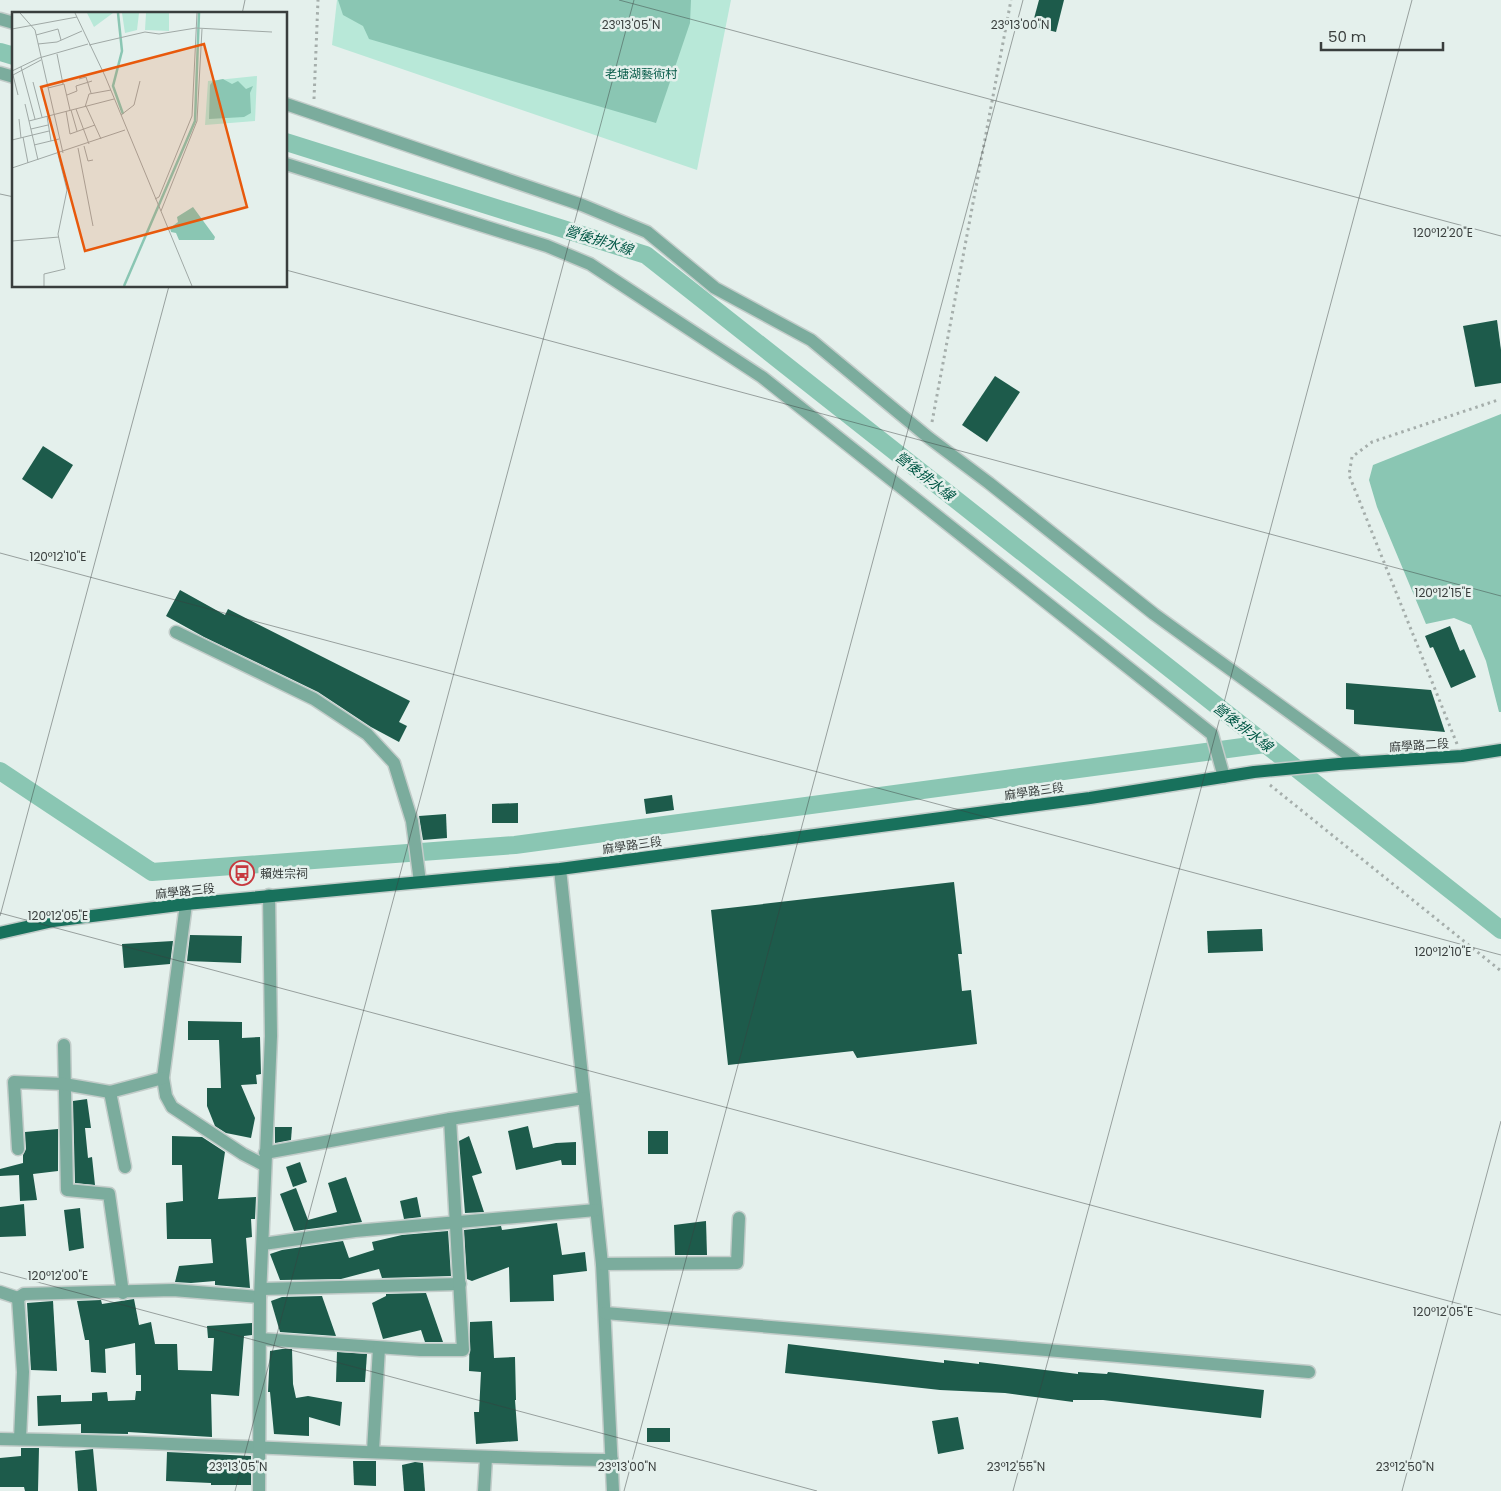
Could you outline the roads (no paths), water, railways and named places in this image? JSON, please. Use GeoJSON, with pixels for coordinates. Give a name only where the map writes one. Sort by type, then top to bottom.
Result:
{"type":"FeatureCollection","features":[{"type":"Feature","properties":{"kind":"main road","name":"麻學路二段"},"geometry":{"type":"LineString","coordinates":[[1260,771],[1358,762],[1462,756],[1501,750]]}},
{"type":"Feature","properties":{"kind":"main road","name":"麻學路三段"},"geometry":{"type":"LineString","coordinates":[[0,933],[53,920],[186,904],[560,869],[1090,798],[1260,771]]}},
{"type":"Feature","properties":{"kind":"street"},"geometry":{"type":"LineString","coordinates":[[0,73],[12,77]]}},
{"type":"Feature","properties":{"kind":"street"},"geometry":{"type":"LineString","coordinates":[[288,105],[582,205],[647,232],[715,288],[811,340],[929,438],[997,489],[1154,614],[1358,762]]}},
{"type":"Feature","properties":{"kind":"street"},"geometry":{"type":"LineString","coordinates":[[288,165],[547,246],[590,264],[762,377],[1212,734],[1224,777]]}},
{"type":"Feature","properties":{"kind":"street"},"geometry":{"type":"LineString","coordinates":[[176,632],[314,699],[367,734],[394,763],[412,821],[420,882]]}},
{"type":"Feature","properties":{"kind":"street"},"geometry":{"type":"LineString","coordinates":[[560,869],[602,1264],[613,1491]]}},
{"type":"Feature","properties":{"kind":"street"},"geometry":{"type":"LineString","coordinates":[[259,1491],[260,1293],[271,1036],[269,895]]}},
{"type":"Feature","properties":{"kind":"street"},"geometry":{"type":"LineString","coordinates":[[186,904],[163,1078],[166,1096],[172,1107],[243,1154],[265,1159],[450,1119],[584,1098]]}},
{"type":"Feature","properties":{"kind":"street"},"geometry":{"type":"LineString","coordinates":[[64,1045],[67,1190],[109,1194],[123,1292]]}},
{"type":"Feature","properties":{"kind":"street"},"geometry":{"type":"LineString","coordinates":[[18,1148],[14,1082],[64,1084],[110,1092],[163,1078]]}},
{"type":"Feature","properties":{"kind":"street"},"geometry":{"type":"LineString","coordinates":[[110,1092],[125,1167]]}},
{"type":"Feature","properties":{"kind":"street"},"geometry":{"type":"LineString","coordinates":[[260,1339],[379,1348],[463,1350],[450,1119]]}},
{"type":"Feature","properties":{"kind":"street"},"geometry":{"type":"LineString","coordinates":[[263,1244],[355,1231],[596,1210]]}},
{"type":"Feature","properties":{"kind":"street"},"geometry":{"type":"LineString","coordinates":[[602,1264],[738,1264],[739,1218]]}},
{"type":"Feature","properties":{"kind":"street"},"geometry":{"type":"LineString","coordinates":[[18,1298],[24,1294],[173,1290],[260,1293],[460,1284]]}},
{"type":"Feature","properties":{"kind":"street"},"geometry":{"type":"LineString","coordinates":[[0,1292],[18,1298]]}},
{"type":"Feature","properties":{"kind":"street"},"geometry":{"type":"LineString","coordinates":[[18,1298],[23,1372],[20,1439]]}},
{"type":"Feature","properties":{"kind":"street"},"geometry":{"type":"LineString","coordinates":[[605,1313],[1309,1372]]}},
{"type":"Feature","properties":{"kind":"street"},"geometry":{"type":"LineString","coordinates":[[373,1451],[379,1348]]}},
{"type":"Feature","properties":{"kind":"street"},"geometry":{"type":"LineString","coordinates":[[0,1439],[373,1451],[486,1458],[612,1460]]}},
{"type":"Feature","properties":{"kind":"street"},"geometry":{"type":"LineString","coordinates":[[484,1491],[486,1458]]}},
{"type":"Feature","properties":{"kind":"waterway","name":"營後排水線"},"geometry":{"type":"LineString","coordinates":[[0,52],[12,55]]}},
{"type":"Feature","properties":{"kind":"waterway","name":"營後排水線"},"geometry":{"type":"LineString","coordinates":[[288,143],[646,255],[1501,930]]}},
{"type":"Feature","properties":{"kind":"waterway"},"geometry":{"type":"LineString","coordinates":[[0,771],[152,872],[515,845],[1265,744]]}},
{"type":"Feature","properties":{"kind":"place","name":"賴姓宗祠"},"geometry":{"type":"Point","coordinates":[242,873]}},
{"type":"Feature","properties":{"kind":"park label","name":"老塘湖藝術村"},"geometry":{"type":"Point","coordinates":[641,73]}}]}
